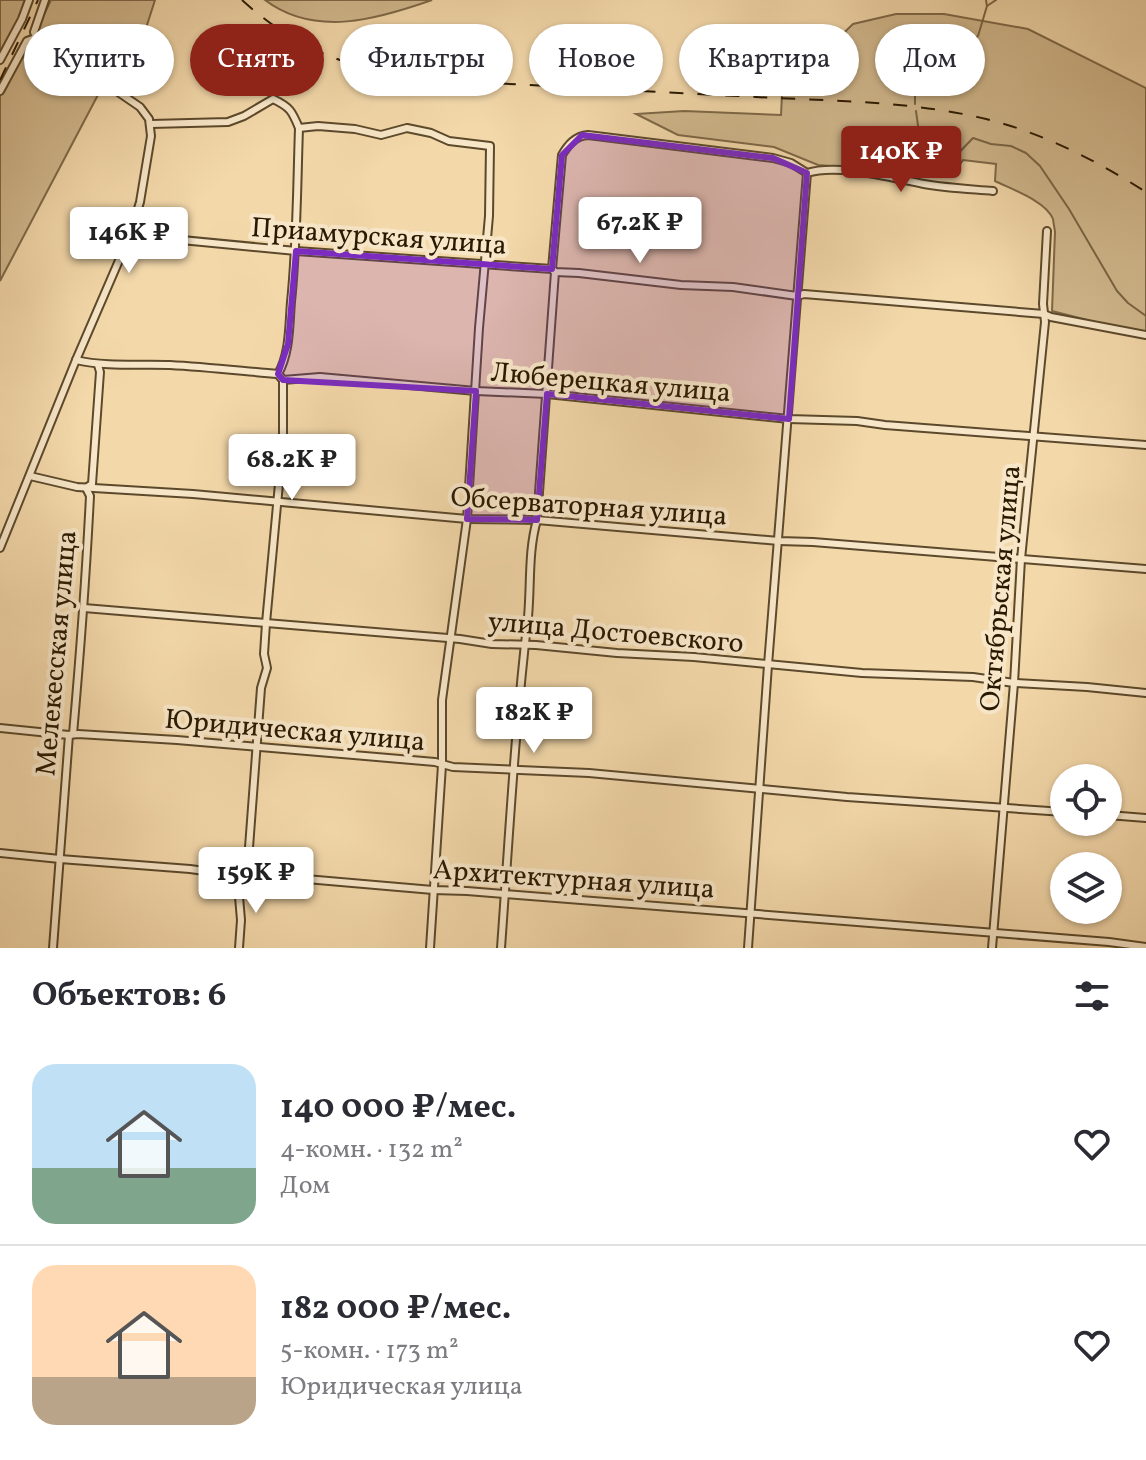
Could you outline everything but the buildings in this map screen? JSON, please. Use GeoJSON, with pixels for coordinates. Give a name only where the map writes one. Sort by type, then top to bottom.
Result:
{"type":"FeatureCollection","features":[{"type":"Feature","properties":{"kind":"street"},"geometry":{"type":"LineString","coordinates":[[0,60],[29,0]]}},
{"type":"Feature","properties":{"kind":"street"},"geometry":{"type":"LineString","coordinates":[[37,24],[45,0]]}},
{"type":"Feature","properties":{"kind":"street"},"geometry":{"type":"LineString","coordinates":[[0,91],[24,47]]}},
{"type":"Feature","properties":{"kind":"street"},"geometry":{"type":"LineString","coordinates":[[0,548],[130,235],[140,202],[151,124],[140,107],[124,96]]}},
{"type":"Feature","properties":{"kind":"street"},"geometry":{"type":"LineString","coordinates":[[151,124],[228,122],[273,99],[292,111],[299,128],[296,251],[288,344],[280,377],[283,441],[266,623],[264,654],[267,668],[261,688],[253,814],[244,875],[238,885],[241,920],[239,948]]}},
{"type":"Feature","properties":{"kind":"street"},"geometry":{"type":"LineString","coordinates":[[299,128],[343,128],[381,135],[407,128],[449,141],[490,146],[489,216],[483,265],[467,519],[442,700],[442,765],[430,948]]}},
{"type":"Feature","properties":{"kind":"street"},"geometry":{"type":"LineString","coordinates":[[501,948],[531,589],[532,539],[537,520],[547,394],[562,155],[576,138],[588,135],[773,158],[791,163],[807,173]]}},
{"type":"Feature","properties":{"kind":"street"},"geometry":{"type":"LineString","coordinates":[[807,173],[815,170],[866,173],[993,191]]}},
{"type":"Feature","properties":{"kind":"street"},"geometry":{"type":"LineString","coordinates":[[748,948],[807,173]]}},
{"type":"Feature","properties":{"kind":"street","name":"Октябрьская улица"},"geometry":{"type":"LineString","coordinates":[[992,948],[1021,559],[1035,437],[1047,231]]}},
{"type":"Feature","properties":{"kind":"street","name":"Приамурская улица"},"geometry":{"type":"LineString","coordinates":[[130,235],[579,273],[681,285],[733,287],[797,296],[804,294],[1044,314],[1146,335]]}},
{"type":"Feature","properties":{"kind":"street","name":"Люберецкая улица"},"geometry":{"type":"LineString","coordinates":[[76,360],[98,365],[180,366],[280,377],[320,377],[547,394],[789,419],[857,421],[1146,445]]}},
{"type":"Feature","properties":{"kind":"street","name":"Мелекесская улица"},"geometry":{"type":"LineString","coordinates":[[53,948],[84,608],[90,496],[86,488],[92,484],[94,466],[98,365]]}},
{"type":"Feature","properties":{"kind":"street","name":"Обсерваторная улица"},"geometry":{"type":"LineString","coordinates":[[30,476],[86,488],[178,493],[467,519],[537,520],[1146,569]]}},
{"type":"Feature","properties":{"kind":"street","name":"улица Достоевского"},"geometry":{"type":"LineString","coordinates":[[84,608],[862,673],[973,677],[1146,693]]}},
{"type":"Feature","properties":{"kind":"street","name":"Юридическая улица"},"geometry":{"type":"LineString","coordinates":[[0,728],[435,762],[490,770],[589,773],[1050,811]]}},
{"type":"Feature","properties":{"kind":"street"},"geometry":{"type":"LineString","coordinates":[[1122,816],[1146,818]]}},
{"type":"Feature","properties":{"kind":"street","name":"Архитектурная улица"},"geometry":{"type":"LineString","coordinates":[[0,853],[244,875],[995,932],[1146,947]]}},
{"type":"Feature","properties":{"kind":"highlighted area"},"geometry":{"type":"Polygon","coordinates":[[[582,135],[773,158],[807,173],[789,419],[547,394],[537,520],[467,519],[476,391],[283,380],[278,374],[288,344],[296,251],[552,269],[562,155],[582,135]]]}},
{"type":"Feature","properties":{"kind":"shaded area"},"geometry":{"type":"Polygon","coordinates":[[[0,0],[27,0],[0,54],[0,0]]]}},
{"type":"Feature","properties":{"kind":"shaded area"},"geometry":{"type":"Polygon","coordinates":[[[51,0],[155,0],[147,24],[39,24],[51,0]]]}},
{"type":"Feature","properties":{"kind":"shaded area"},"geometry":{"type":"Polygon","coordinates":[[[265,0],[432,0],[369,18],[326,22],[284,12],[265,0]]]}},
{"type":"Feature","properties":{"kind":"shaded area"},"geometry":{"type":"Polygon","coordinates":[[[896,14],[944,14],[1028,29],[1146,88],[1146,333],[1052,311],[1053,219],[1036,201],[995,181],[996,164],[963,160],[952,176],[818,165],[774,147],[678,135],[636,114],[684,111],[781,115],[782,96],[859,96],[859,24],[853,24],[896,14]]]}},
{"type":"Feature","properties":{"kind":"shaded area"},"geometry":{"type":"Polygon","coordinates":[[[24,51],[24,96],[97,96],[0,281],[0,92],[24,51]]]}},
{"type":"Feature","properties":{"kind":"waterway"},"geometry":{"type":"LineString","coordinates":[[915,104],[921,73],[978,36],[986,0]]}},
{"type":"Feature","properties":{"kind":"waterway"},"geometry":{"type":"LineString","coordinates":[[987,6],[996,0]]}},
{"type":"Feature","properties":{"kind":"waterway"},"geometry":{"type":"LineString","coordinates":[[916,111],[923,162],[949,163],[973,138],[1011,146],[1026,153],[1040,166],[1069,209],[1117,291],[1146,316]]}},
{"type":"Feature","properties":{"kind":"railway"},"geometry":{"type":"LineString","coordinates":[[0,80],[38,0]]}},
{"type":"Feature","properties":{"kind":"railway"},"geometry":{"type":"LineString","coordinates":[[242,0],[302,43],[343,61],[389,74],[415,79],[901,105],[958,113],[1007,125],[1049,140],[1146,192]]}}]}
